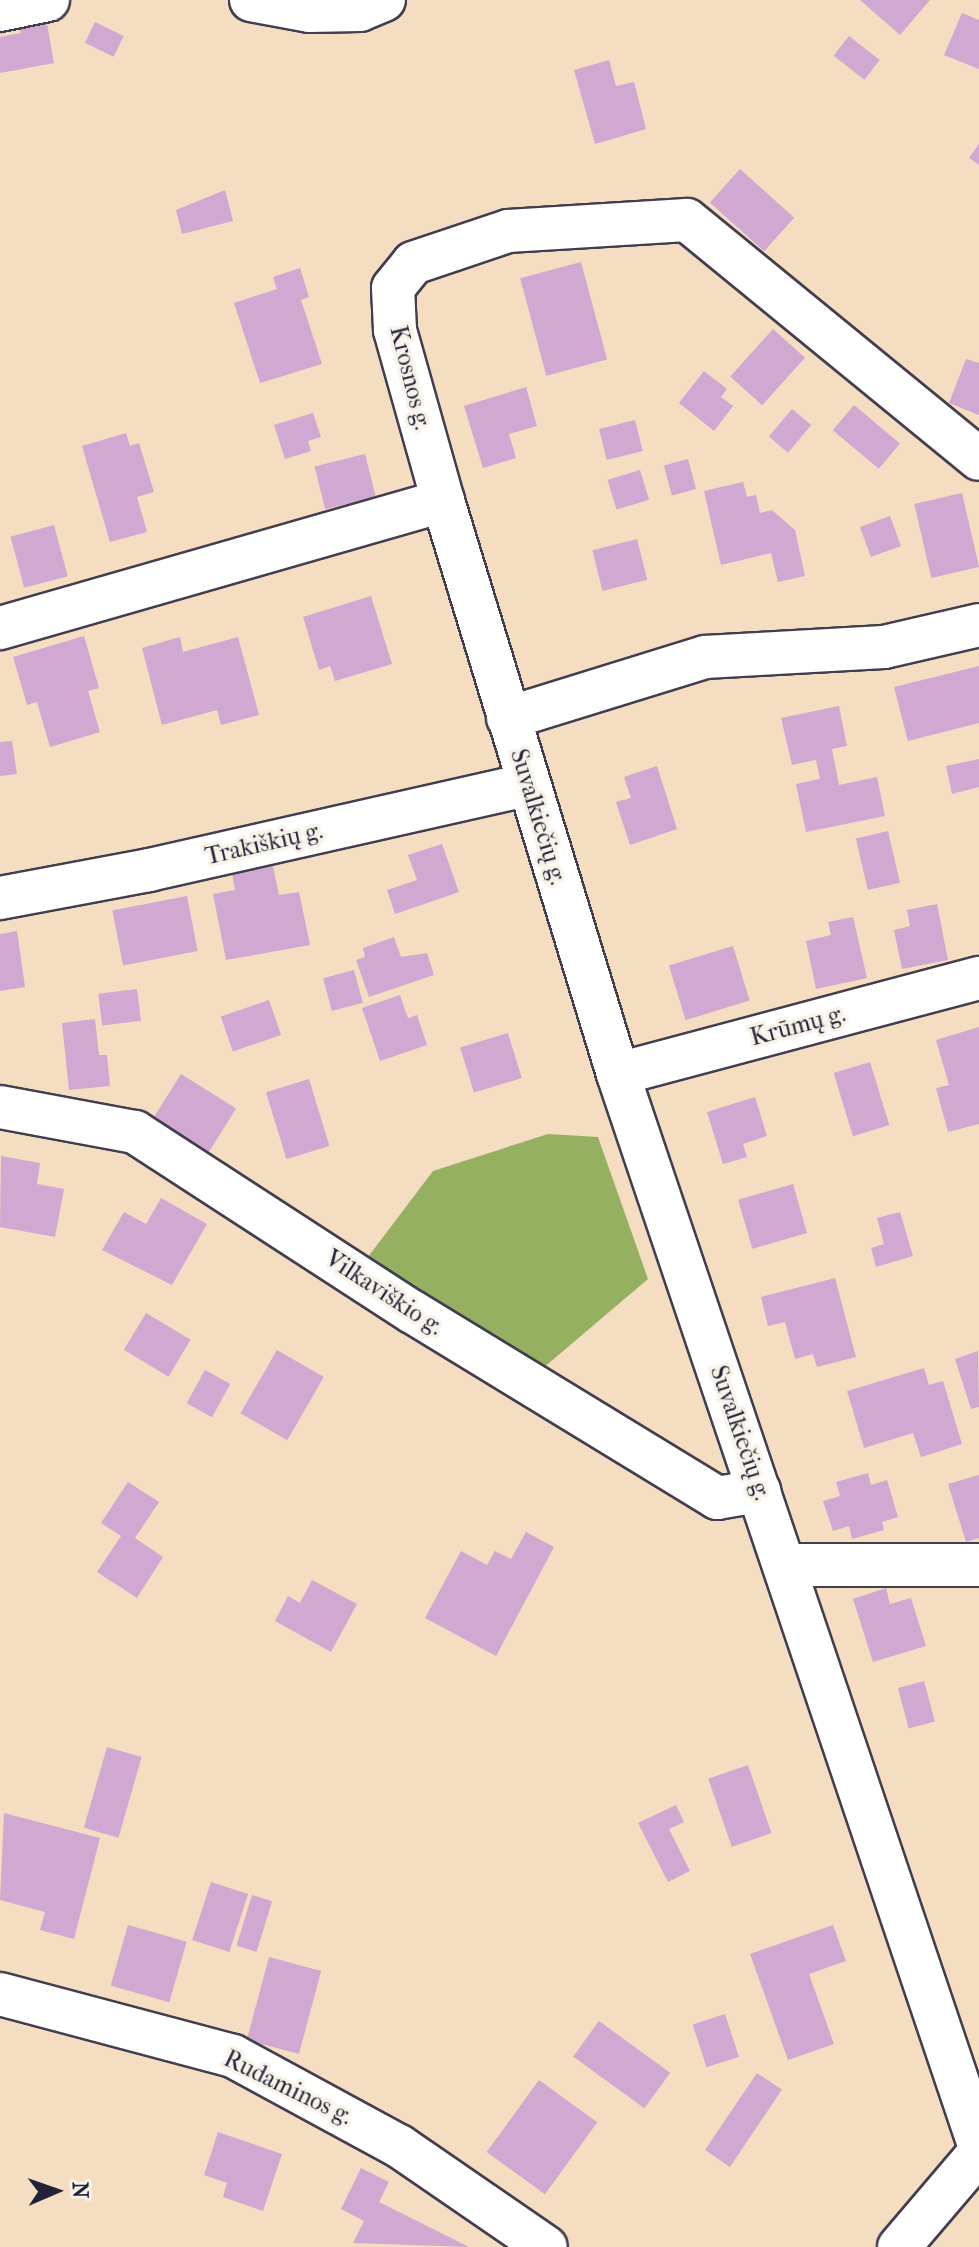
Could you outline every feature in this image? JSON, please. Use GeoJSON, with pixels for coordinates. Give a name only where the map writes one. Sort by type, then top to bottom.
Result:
{"type":"FeatureCollection","features":[{"type":"Feature","properties":{"kind":"street"},"geometry":{"type":"LineString","coordinates":[[0,10],[48,0]]}},
{"type":"Feature","properties":{"kind":"street"},"geometry":{"type":"LineString","coordinates":[[251,0],[322,11],[360,10],[384,0]]}},
{"type":"Feature","properties":{"kind":"street","name":"Krosnos g."},"geometry":{"type":"LineString","coordinates":[[508,718],[395,330],[393,288],[413,263],[508,231],[687,220],[979,459]]}},
{"type":"Feature","properties":{"kind":"street"},"geometry":{"type":"LineString","coordinates":[[0,628],[443,501]]}},
{"type":"Feature","properties":{"kind":"street"},"geometry":{"type":"LineString","coordinates":[[508,718],[705,657],[884,647],[979,625]]}},
{"type":"Feature","properties":{"kind":"street","name":"Suvalkiečių g."},"geometry":{"type":"LineString","coordinates":[[508,718],[526,785],[618,1074],[979,2145]]}},
{"type":"Feature","properties":{"kind":"street","name":"Trakiškių g."},"geometry":{"type":"LineString","coordinates":[[0,898],[149,870],[526,785]]}},
{"type":"Feature","properties":{"kind":"street","name":"Krūmų g."},"geometry":{"type":"LineString","coordinates":[[618,1074],[979,978]]}},
{"type":"Feature","properties":{"kind":"street","name":"Vilkaviškio g."},"geometry":{"type":"LineString","coordinates":[[0,1107],[135,1132],[411,1311],[717,1498],[759,1491]]}},
{"type":"Feature","properties":{"kind":"street"},"geometry":{"type":"LineString","coordinates":[[786,1565],[979,1565]]}},
{"type":"Feature","properties":{"kind":"street","name":"Rudaminos g."},"geometry":{"type":"LineString","coordinates":[[0,1994],[233,2056],[399,2146],[546,2247]]}},
{"type":"Feature","properties":{"kind":"street"},"geometry":{"type":"LineString","coordinates":[[899,2247],[979,2153]]}},
{"type":"Feature","properties":{"kind":"green space"},"geometry":{"type":"Polygon","coordinates":[[[548,1134],[598,1137],[648,1279],[542,1369],[442,1311],[368,1257],[433,1171],[548,1134]]]}},
{"type":"Feature","properties":{"kind":"building"},"geometry":{"type":"Polygon","coordinates":[[[860,0],[930,0],[900,35],[860,0]]]}},
{"type":"Feature","properties":{"kind":"building"},"geometry":{"type":"Polygon","coordinates":[[[962,13],[979,20],[979,69],[944,55],[962,13]]]}},
{"type":"Feature","properties":{"kind":"building"},"geometry":{"type":"Polygon","coordinates":[[[46,18],[54,63],[0,73],[0,37],[21,33],[19,23],[46,18]]]}},
{"type":"Feature","properties":{"kind":"building"},"geometry":{"type":"Polygon","coordinates":[[[95,22],[124,36],[114,57],[85,43],[95,22]]]}},
{"type":"Feature","properties":{"kind":"building"},"geometry":{"type":"Polygon","coordinates":[[[849,36],[880,60],[864,80],[834,56],[849,36]]]}},
{"type":"Feature","properties":{"kind":"building"},"geometry":{"type":"Polygon","coordinates":[[[609,60],[616,86],[634,82],[646,129],[595,144],[574,70],[609,60]]]}},
{"type":"Feature","properties":{"kind":"building"},"geometry":{"type":"Polygon","coordinates":[[[979,144],[979,165],[969,158],[979,144]]]}},
{"type":"Feature","properties":{"kind":"building"},"geometry":{"type":"Polygon","coordinates":[[[740,169],[794,218],[764,251],[710,202],[740,169]]]}},
{"type":"Feature","properties":{"kind":"building"},"geometry":{"type":"Polygon","coordinates":[[[225,190],[233,221],[182,234],[176,210],[225,190]]]}},
{"type":"Feature","properties":{"kind":"building"},"geometry":{"type":"Polygon","coordinates":[[[581,262],[607,360],[546,376],[520,278],[581,262]]]}},
{"type":"Feature","properties":{"kind":"building"},"geometry":{"type":"Polygon","coordinates":[[[300,268],[309,297],[301,300],[322,364],[260,383],[234,303],[277,289],[273,277],[300,268]]]}},
{"type":"Feature","properties":{"kind":"building"},"geometry":{"type":"Polygon","coordinates":[[[773,329],[805,358],[762,405],[730,377],[773,329]]]}},
{"type":"Feature","properties":{"kind":"building"},"geometry":{"type":"Polygon","coordinates":[[[966,359],[979,363],[979,415],[949,403],[966,359]]]}},
{"type":"Feature","properties":{"kind":"building"},"geometry":{"type":"Polygon","coordinates":[[[704,371],[727,389],[721,397],[733,406],[714,431],[679,403],[704,371]]]}},
{"type":"Feature","properties":{"kind":"building"},"geometry":{"type":"Polygon","coordinates":[[[526,387],[537,426],[509,434],[516,458],[483,468],[464,406],[526,387]]]}},
{"type":"Feature","properties":{"kind":"building"},"geometry":{"type":"Polygon","coordinates":[[[854,405],[900,444],[879,469],[833,430],[854,405]]]}},
{"type":"Feature","properties":{"kind":"building"},"geometry":{"type":"Polygon","coordinates":[[[792,409],[811,425],[788,453],[769,437],[792,409]]]}},
{"type":"Feature","properties":{"kind":"building"},"geometry":{"type":"Polygon","coordinates":[[[313,413],[321,437],[308,441],[311,451],[285,459],[274,425],[313,413]]]}},
{"type":"Feature","properties":{"kind":"building"},"geometry":{"type":"Polygon","coordinates":[[[635,420],[643,451],[607,460],[599,429],[635,420]]]}},
{"type":"Feature","properties":{"kind":"building"},"geometry":{"type":"Polygon","coordinates":[[[126,433],[130,446],[139,443],[154,492],[137,497],[147,532],[110,542],[82,446],[126,433]]]}},
{"type":"Feature","properties":{"kind":"building"},"geometry":{"type":"Polygon","coordinates":[[[365,454],[376,497],[325,509],[315,467],[365,454]]]}},
{"type":"Feature","properties":{"kind":"building"},"geometry":{"type":"Polygon","coordinates":[[[688,459],[696,489],[672,495],[664,465],[688,459]]]}},
{"type":"Feature","properties":{"kind":"building"},"geometry":{"type":"Polygon","coordinates":[[[640,470],[649,500],[617,510],[607,480],[640,470]]]}},
{"type":"Feature","properties":{"kind":"building"},"geometry":{"type":"Polygon","coordinates":[[[743,482],[747,497],[756,495],[760,513],[772,510],[795,530],[805,576],[778,582],[771,553],[721,565],[704,491],[743,482]]]}},
{"type":"Feature","properties":{"kind":"building"},"geometry":{"type":"Polygon","coordinates":[[[962,493],[979,567],[931,578],[914,504],[962,493]]]}},
{"type":"Feature","properties":{"kind":"building"},"geometry":{"type":"Polygon","coordinates":[[[890,516],[901,546],[871,557],[860,527],[890,516]]]}},
{"type":"Feature","properties":{"kind":"building"},"geometry":{"type":"Polygon","coordinates":[[[54,525],[68,576],[24,588],[11,537],[54,525]]]}},
{"type":"Feature","properties":{"kind":"building"},"geometry":{"type":"Polygon","coordinates":[[[637,539],[647,580],[603,591],[592,550],[637,539]]]}},
{"type":"Feature","properties":{"kind":"building"},"geometry":{"type":"Polygon","coordinates":[[[371,596],[392,664],[335,681],[330,666],[319,670],[303,617],[371,596]]]}},
{"type":"Feature","properties":{"kind":"building"},"geometry":{"type":"Polygon","coordinates":[[[84,636],[99,688],[88,691],[100,732],[50,747],[37,702],[27,705],[13,657],[84,636]]]}},
{"type":"Feature","properties":{"kind":"building"},"geometry":{"type":"Polygon","coordinates":[[[180,637],[183,652],[238,637],[259,715],[221,725],[217,710],[162,725],[142,648],[180,637]]]}},
{"type":"Feature","properties":{"kind":"building"},"geometry":{"type":"Polygon","coordinates":[[[979,666],[979,723],[908,741],[894,687],[979,666]]]}},
{"type":"Feature","properties":{"kind":"building"},"geometry":{"type":"Polygon","coordinates":[[[839,706],[847,746],[832,749],[839,785],[877,777],[885,816],[806,832],[796,784],[820,779],[816,760],[792,765],[781,718],[839,706]]]}},
{"type":"Feature","properties":{"kind":"building"},"geometry":{"type":"Polygon","coordinates":[[[12,741],[17,774],[0,776],[0,742],[12,741]]]}},
{"type":"Feature","properties":{"kind":"building"},"geometry":{"type":"Polygon","coordinates":[[[979,759],[979,787],[952,794],[946,766],[979,759]]]}},
{"type":"Feature","properties":{"kind":"building"},"geometry":{"type":"Polygon","coordinates":[[[657,766],[677,829],[630,845],[616,802],[631,798],[624,777],[657,766]]]}},
{"type":"Feature","properties":{"kind":"building"},"geometry":{"type":"Polygon","coordinates":[[[888,831],[900,883],[868,890],[856,838],[888,831]]]}},
{"type":"Feature","properties":{"kind":"building"},"geometry":{"type":"Polygon","coordinates":[[[442,844],[459,892],[395,914],[387,890],[417,880],[408,855],[442,844]]]}},
{"type":"Feature","properties":{"kind":"building"},"geometry":{"type":"Polygon","coordinates":[[[273,866],[279,895],[299,892],[310,945],[226,960],[213,894],[235,890],[232,874],[273,866]]]}},
{"type":"Feature","properties":{"kind":"building"},"geometry":{"type":"Polygon","coordinates":[[[187,896],[198,951],[123,965],[112,911],[187,896]]]}},
{"type":"Feature","properties":{"kind":"building"},"geometry":{"type":"Polygon","coordinates":[[[937,904],[948,960],[902,969],[894,930],[910,926],[907,910],[937,904]]]}},
{"type":"Feature","properties":{"kind":"building"},"geometry":{"type":"Polygon","coordinates":[[[853,917],[867,978],[816,989],[806,941],[831,935],[828,922],[853,917]]]}},
{"type":"Feature","properties":{"kind":"building"},"geometry":{"type":"Polygon","coordinates":[[[17,931],[25,987],[0,991],[0,934],[17,931]]]}},
{"type":"Feature","properties":{"kind":"building"},"geometry":{"type":"Polygon","coordinates":[[[394,937],[401,957],[427,953],[434,975],[369,997],[356,960],[365,957],[363,948],[394,937]]]}},
{"type":"Feature","properties":{"kind":"building"},"geometry":{"type":"Polygon","coordinates":[[[733,946],[750,1001],[686,1020],[669,966],[733,946]]]}},
{"type":"Feature","properties":{"kind":"building"},"geometry":{"type":"Polygon","coordinates":[[[354,970],[363,1003],[332,1011],[323,978],[354,970]]]}},
{"type":"Feature","properties":{"kind":"building"},"geometry":{"type":"Polygon","coordinates":[[[137,989],[141,1021],[102,1026],[98,994],[137,989]]]}},
{"type":"Feature","properties":{"kind":"building"},"geometry":{"type":"Polygon","coordinates":[[[400,995],[408,1018],[417,1015],[427,1045],[380,1061],[362,1008],[400,995]]]}},
{"type":"Feature","properties":{"kind":"building"},"geometry":{"type":"Polygon","coordinates":[[[269,1000],[281,1035],[233,1052],[221,1017],[269,1000]]]}},
{"type":"Feature","properties":{"kind":"building"},"geometry":{"type":"Polygon","coordinates":[[[95,1019],[99,1055],[107,1055],[110,1086],[69,1090],[62,1023],[95,1019]]]}},
{"type":"Feature","properties":{"kind":"building"},"geometry":{"type":"Polygon","coordinates":[[[979,1027],[979,1124],[948,1132],[936,1088],[949,1085],[936,1040],[979,1027]]]}},
{"type":"Feature","properties":{"kind":"building"},"geometry":{"type":"Polygon","coordinates":[[[508,1033],[522,1078],[474,1093],[460,1048],[508,1033]]]}},
{"type":"Feature","properties":{"kind":"building"},"geometry":{"type":"Polygon","coordinates":[[[870,1062],[889,1125],[853,1136],[834,1073],[870,1062]]]}},
{"type":"Feature","properties":{"kind":"building"},"geometry":{"type":"Polygon","coordinates":[[[181,1074],[236,1108],[209,1153],[153,1118],[181,1074]]]}},
{"type":"Feature","properties":{"kind":"building"},"geometry":{"type":"Polygon","coordinates":[[[309,1079],[329,1146],[286,1159],[266,1092],[309,1079]]]}},
{"type":"Feature","properties":{"kind":"building"},"geometry":{"type":"Polygon","coordinates":[[[755,1097],[767,1136],[743,1144],[747,1157],[723,1164],[707,1112],[755,1097]]]}},
{"type":"Feature","properties":{"kind":"building"},"geometry":{"type":"Polygon","coordinates":[[[1,1156],[40,1163],[37,1184],[64,1189],[55,1237],[0,1227],[1,1156]]]}},
{"type":"Feature","properties":{"kind":"building"},"geometry":{"type":"Polygon","coordinates":[[[793,1184],[807,1233],[752,1249],[738,1200],[793,1184]]]}},
{"type":"Feature","properties":{"kind":"building"},"geometry":{"type":"Polygon","coordinates":[[[161,1198],[207,1224],[172,1285],[102,1250],[124,1212],[146,1224],[161,1198]]]}},
{"type":"Feature","properties":{"kind":"building"},"geometry":{"type":"Polygon","coordinates":[[[900,1212],[913,1256],[876,1267],[871,1248],[884,1244],[877,1218],[900,1212]]]}},
{"type":"Feature","properties":{"kind":"building"},"geometry":{"type":"Polygon","coordinates":[[[835,1278],[856,1357],[817,1367],[813,1354],[795,1359],[785,1322],[768,1326],[761,1297],[835,1278]]]}},
{"type":"Feature","properties":{"kind":"building"},"geometry":{"type":"Polygon","coordinates":[[[146,1313],[191,1340],[168,1377],[124,1350],[146,1313]]]}},
{"type":"Feature","properties":{"kind":"building"},"geometry":{"type":"Polygon","coordinates":[[[277,1350],[324,1377],[287,1440],[240,1413],[277,1350]]]}},
{"type":"Feature","properties":{"kind":"building"},"geometry":{"type":"Polygon","coordinates":[[[978,1351],[979,1407],[971,1409],[955,1359],[978,1351]]]}},
{"type":"Feature","properties":{"kind":"building"},"geometry":{"type":"Polygon","coordinates":[[[924,1368],[929,1385],[943,1381],[962,1444],[921,1457],[913,1433],[864,1448],[847,1391],[924,1368]]]}},
{"type":"Feature","properties":{"kind":"building"},"geometry":{"type":"Polygon","coordinates":[[[205,1370],[230,1384],[212,1417],[187,1403],[205,1370]]]}},
{"type":"Feature","properties":{"kind":"building"},"geometry":{"type":"Polygon","coordinates":[[[868,1473],[871,1485],[887,1480],[898,1517],[882,1522],[884,1530],[852,1539],[849,1526],[833,1531],[823,1501],[840,1496],[836,1482],[868,1473]]]}},
{"type":"Feature","properties":{"kind":"building"},"geometry":{"type":"Polygon","coordinates":[[[979,1475],[979,1538],[966,1542],[948,1484],[979,1475]]]}},
{"type":"Feature","properties":{"kind":"building"},"geometry":{"type":"Polygon","coordinates":[[[128,1482],[159,1502],[135,1538],[163,1557],[137,1598],[97,1572],[121,1536],[101,1523],[128,1482]]]}},
{"type":"Feature","properties":{"kind":"building"},"geometry":{"type":"Polygon","coordinates":[[[526,1532],[554,1547],[496,1656],[425,1618],[461,1551],[487,1565],[495,1551],[511,1559],[526,1532]]]}},
{"type":"Feature","properties":{"kind":"building"},"geometry":{"type":"Polygon","coordinates":[[[312,1580],[357,1604],[331,1652],[275,1621],[288,1596],[300,1603],[312,1580]]]}},
{"type":"Feature","properties":{"kind":"building"},"geometry":{"type":"Polygon","coordinates":[[[886,1588],[890,1604],[911,1598],[926,1646],[873,1662],[853,1599],[886,1588]]]}},
{"type":"Feature","properties":{"kind":"building"},"geometry":{"type":"Polygon","coordinates":[[[924,1681],[935,1722],[909,1729],[898,1688],[924,1681]]]}},
{"type":"Feature","properties":{"kind":"building"},"geometry":{"type":"Polygon","coordinates":[[[107,1747],[142,1757],[118,1838],[84,1828],[107,1747]]]}},
{"type":"Feature","properties":{"kind":"building"},"geometry":{"type":"Polygon","coordinates":[[[748,1765],[771,1833],[732,1847],[708,1779],[748,1765]]]}},
{"type":"Feature","properties":{"kind":"building"},"geometry":{"type":"Polygon","coordinates":[[[676,1805],[684,1822],[669,1829],[690,1871],[668,1882],[638,1823],[676,1805]]]}},
{"type":"Feature","properties":{"kind":"building"},"geometry":{"type":"Polygon","coordinates":[[[4,1813],[100,1838],[74,1939],[40,1930],[45,1912],[0,1900],[4,1813]]]}},
{"type":"Feature","properties":{"kind":"building"},"geometry":{"type":"Polygon","coordinates":[[[211,1882],[248,1894],[229,1952],[192,1940],[211,1882]]]}},
{"type":"Feature","properties":{"kind":"building"},"geometry":{"type":"Polygon","coordinates":[[[252,1895],[272,1901],[257,1952],[237,1946],[252,1895]]]}},
{"type":"Feature","properties":{"kind":"building"},"geometry":{"type":"Polygon","coordinates":[[[128,1925],[187,1942],[169,2002],[111,1986],[128,1925]]]}},
{"type":"Feature","properties":{"kind":"building"},"geometry":{"type":"Polygon","coordinates":[[[833,1925],[846,1961],[809,1974],[834,2044],[788,2060],[750,1954],[833,1925]]]}},
{"type":"Feature","properties":{"kind":"building"},"geometry":{"type":"Polygon","coordinates":[[[269,1957],[321,1971],[299,2054],[247,2040],[269,1957]]]}},
{"type":"Feature","properties":{"kind":"building"},"geometry":{"type":"Polygon","coordinates":[[[725,2014],[739,2057],[707,2067],[693,2025],[725,2014]]]}},
{"type":"Feature","properties":{"kind":"building"},"geometry":{"type":"Polygon","coordinates":[[[599,2021],[670,2073],[644,2108],[573,2057],[599,2021]]]}},
{"type":"Feature","properties":{"kind":"building"},"geometry":{"type":"Polygon","coordinates":[[[757,2073],[782,2090],[730,2167],[705,2150],[757,2073]]]}},
{"type":"Feature","properties":{"kind":"building"},"geometry":{"type":"Polygon","coordinates":[[[539,2080],[597,2122],[545,2194],[487,2152],[539,2080]]]}},
{"type":"Feature","properties":{"kind":"building"},"geometry":{"type":"Polygon","coordinates":[[[218,2132],[282,2154],[263,2211],[223,2197],[227,2183],[204,2175],[218,2132]]]}},
{"type":"Feature","properties":{"kind":"building"},"geometry":{"type":"Polygon","coordinates":[[[361,2168],[389,2182],[379,2202],[469,2247],[353,2243],[364,2221],[341,2209],[361,2168]]]}}]}
